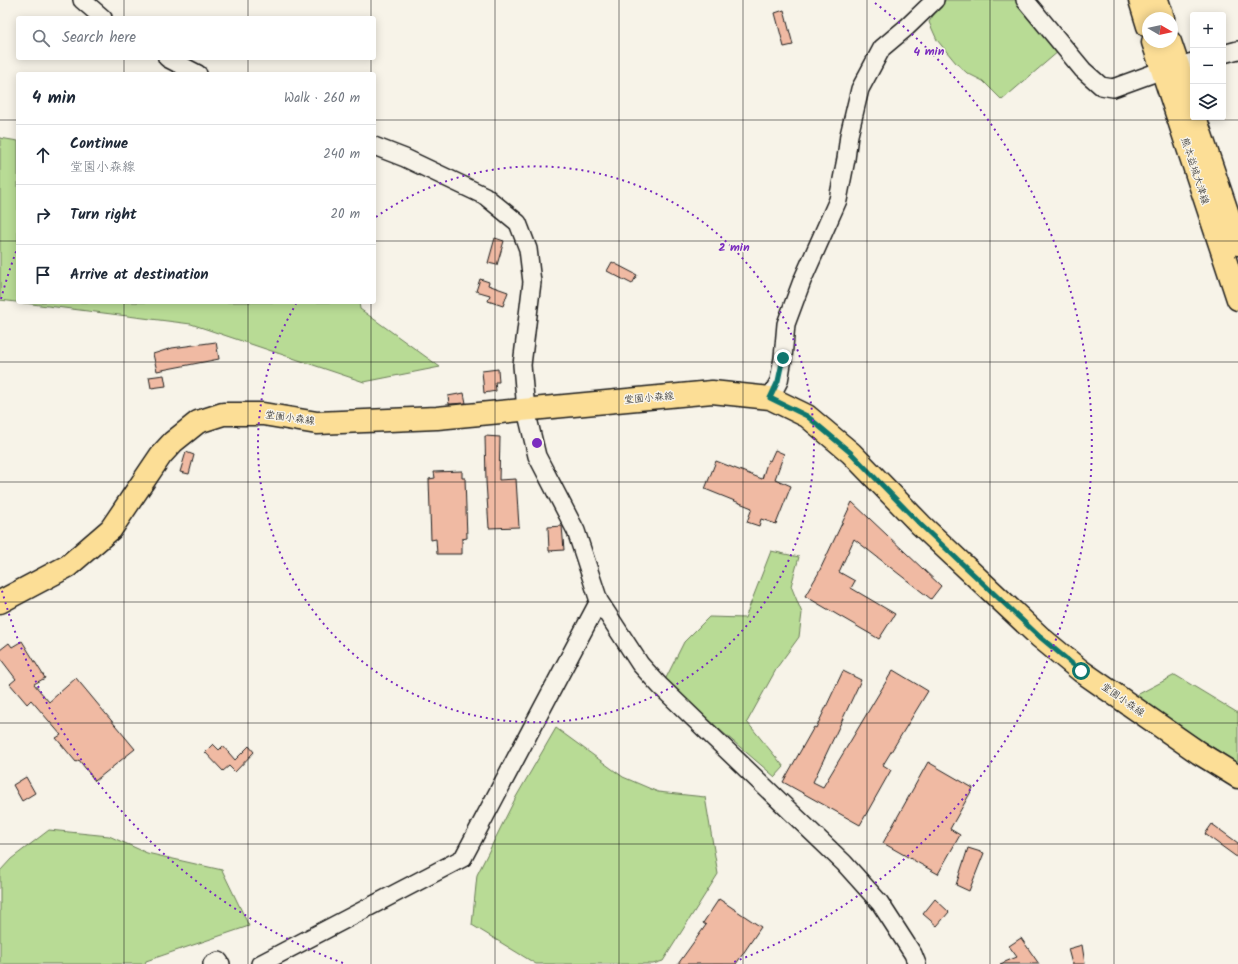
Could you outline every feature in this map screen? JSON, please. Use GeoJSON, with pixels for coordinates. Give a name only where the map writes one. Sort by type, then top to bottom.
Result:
{"type":"FeatureCollection","features":[{"type":"Feature","properties":{"kind":"main road"},"geometry":{"type":"LineString","coordinates":[[1140,0],[1144,12]]}},
{"type":"Feature","properties":{"kind":"main road"},"geometry":{"type":"LineString","coordinates":[[1157,0],[1161,12]]}},
{"type":"Feature","properties":{"kind":"main road","name":"熊本益城大津線"},"geometry":{"type":"LineString","coordinates":[[1158,48],[1173,68],[1190,104]]}},
{"type":"Feature","properties":{"kind":"main road","name":"熊本益城大津線"},"geometry":{"type":"LineString","coordinates":[[1171,48],[1173,68],[1238,299]]}},
{"type":"Feature","properties":{"kind":"main road","name":"熊本益城大津線"},"geometry":{"type":"LineString","coordinates":[[1196,120],[1238,244]]}},
{"type":"Feature","properties":{"kind":"main road","name":"堂園小森線"},"geometry":{"type":"LineString","coordinates":[[0,602],[68,566],[111,529],[161,455],[173,442],[198,422],[223,414],[263,414],[317,423],[437,418],[712,392],[770,398],[807,416],[851,453],[931,534],[1040,637],[1081,671],[1199,754],[1238,777]]}},
{"type":"Feature","properties":{"kind":"street"},"geometry":{"type":"LineString","coordinates":[[82,0],[101,16]]}},
{"type":"Feature","properties":{"kind":"street"},"geometry":{"type":"LineString","coordinates":[[770,398],[778,381],[783,358],[786,324],[802,281],[838,200],[849,135],[860,89],[882,48],[907,27],[935,0]]}},
{"type":"Feature","properties":{"kind":"street"},"geometry":{"type":"LineString","coordinates":[[1025,0],[1083,70],[1101,86],[1113,88],[1173,68]]}},
{"type":"Feature","properties":{"kind":"street"},"geometry":{"type":"LineString","coordinates":[[1226,53],[1238,50]]}},
{"type":"Feature","properties":{"kind":"street"},"geometry":{"type":"LineString","coordinates":[[171,60],[194,72]]}},
{"type":"Feature","properties":{"kind":"street"},"geometry":{"type":"LineString","coordinates":[[376,147],[405,158],[485,196],[518,223],[528,249],[532,282],[522,365],[526,410],[537,456],[576,531],[599,600],[645,670],[844,863],[880,903],[913,954],[917,964]]}},
{"type":"Feature","properties":{"kind":"street"},"geometry":{"type":"LineString","coordinates":[[260,964],[462,858],[599,600]]}},
{"type":"Feature","properties":{"kind":"street"},"geometry":{"type":"LineString","coordinates":[[212,964],[219,961],[222,964]]}},
{"type":"Feature","properties":{"kind":"green space"},"geometry":{"type":"Polygon","coordinates":[[[946,0],[1017,0],[1059,51],[1002,100],[983,81],[967,73],[956,63],[937,40],[929,22],[938,8],[946,0]]]}},
{"type":"Feature","properties":{"kind":"green space"},"geometry":{"type":"Polygon","coordinates":[[[0,138],[16,141],[16,302],[0,300],[0,138]]]}},
{"type":"Feature","properties":{"kind":"green space"},"geometry":{"type":"Polygon","coordinates":[[[32,304],[359,304],[360,309],[440,367],[364,382],[191,324],[32,304]]]}},
{"type":"Feature","properties":{"kind":"green space"},"geometry":{"type":"Polygon","coordinates":[[[771,551],[799,557],[791,586],[802,613],[799,637],[778,666],[747,722],[784,767],[775,777],[664,682],[684,642],[709,617],[745,618],[771,551]]]}},
{"type":"Feature","properties":{"kind":"green space"},"geometry":{"type":"Polygon","coordinates":[[[1175,675],[1238,713],[1238,763],[1133,697],[1175,675]]]}},
{"type":"Feature","properties":{"kind":"green space"},"geometry":{"type":"Polygon","coordinates":[[[556,728],[623,777],[658,792],[705,797],[718,874],[663,961],[653,964],[536,964],[472,925],[477,875],[516,797],[556,728]]]}},
{"type":"Feature","properties":{"kind":"green space"},"geometry":{"type":"Polygon","coordinates":[[[49,830],[109,836],[147,853],[222,870],[249,926],[146,961],[145,964],[0,964],[0,871],[11,859],[49,830]]]}},
{"type":"Feature","properties":{"kind":"building"},"geometry":{"type":"Polygon","coordinates":[[[784,10],[793,45],[784,47],[775,13],[784,10]]]}},
{"type":"Feature","properties":{"kind":"building"},"geometry":{"type":"Polygon","coordinates":[[[495,238],[504,241],[497,265],[488,263],[495,238]]]}},
{"type":"Feature","properties":{"kind":"building"},"geometry":{"type":"Polygon","coordinates":[[[612,262],[637,275],[632,284],[607,271],[612,262]]]}},
{"type":"Feature","properties":{"kind":"building"},"geometry":{"type":"Polygon","coordinates":[[[480,279],[489,282],[488,285],[508,292],[503,306],[488,301],[490,295],[476,291],[480,279]]]}},
{"type":"Feature","properties":{"kind":"building"},"geometry":{"type":"Polygon","coordinates":[[[216,342],[219,359],[157,371],[153,354],[172,348],[216,342]]]}},
{"type":"Feature","properties":{"kind":"building"},"geometry":{"type":"Polygon","coordinates":[[[498,369],[499,382],[495,382],[496,391],[484,393],[482,371],[498,369]]]}},
{"type":"Feature","properties":{"kind":"building"},"geometry":{"type":"Polygon","coordinates":[[[164,375],[166,386],[151,388],[149,377],[164,375]]]}},
{"type":"Feature","properties":{"kind":"building"},"geometry":{"type":"Polygon","coordinates":[[[464,393],[466,403],[449,404],[448,396],[464,393]]]}},
{"type":"Feature","properties":{"kind":"building"},"geometry":{"type":"Polygon","coordinates":[[[485,436],[500,437],[499,480],[516,479],[519,527],[489,528],[485,436]]]}},
{"type":"Feature","properties":{"kind":"building"},"geometry":{"type":"Polygon","coordinates":[[[775,450],[784,454],[775,479],[791,486],[776,524],[761,519],[759,526],[747,522],[752,508],[705,489],[716,461],[762,479],[768,460],[770,461],[775,450]]]}},
{"type":"Feature","properties":{"kind":"building"},"geometry":{"type":"Polygon","coordinates":[[[186,452],[194,455],[189,474],[180,472],[186,452]]]}},
{"type":"Feature","properties":{"kind":"building"},"geometry":{"type":"Polygon","coordinates":[[[462,471],[462,478],[465,478],[467,538],[462,539],[462,554],[437,554],[436,539],[431,540],[429,479],[435,478],[434,472],[462,471]]]}},
{"type":"Feature","properties":{"kind":"building"},"geometry":{"type":"Polygon","coordinates":[[[852,502],[941,586],[931,599],[854,539],[839,572],[855,581],[851,588],[895,614],[879,639],[805,596],[818,574],[852,502]]]}},
{"type":"Feature","properties":{"kind":"building"},"geometry":{"type":"Polygon","coordinates":[[[562,526],[564,550],[549,551],[548,527],[562,526]]]}},
{"type":"Feature","properties":{"kind":"building"},"geometry":{"type":"Polygon","coordinates":[[[22,641],[45,678],[34,684],[49,702],[76,678],[135,749],[95,781],[79,760],[76,762],[56,738],[61,735],[31,700],[27,704],[10,684],[16,679],[0,658],[0,650],[9,643],[12,647],[22,641]]]}},
{"type":"Feature","properties":{"kind":"building"},"geometry":{"type":"Polygon","coordinates":[[[893,670],[928,691],[883,765],[891,770],[860,825],[783,782],[814,727],[816,728],[843,671],[861,680],[813,782],[823,787],[893,670]]]}},
{"type":"Feature","properties":{"kind":"building"},"geometry":{"type":"Polygon","coordinates":[[[213,744],[219,750],[223,746],[235,760],[249,746],[254,752],[235,772],[229,766],[223,771],[205,752],[213,744]]]}},
{"type":"Feature","properties":{"kind":"building"},"geometry":{"type":"Polygon","coordinates":[[[928,762],[973,788],[950,829],[960,835],[938,874],[883,843],[928,762]]]}},
{"type":"Feature","properties":{"kind":"building"},"geometry":{"type":"Polygon","coordinates":[[[26,777],[35,793],[22,801],[13,785],[26,777]]]}},
{"type":"Feature","properties":{"kind":"building"},"geometry":{"type":"Polygon","coordinates":[[[1212,824],[1238,843],[1238,858],[1205,834],[1212,824]]]}},
{"type":"Feature","properties":{"kind":"building"},"geometry":{"type":"Polygon","coordinates":[[[968,848],[984,853],[969,891],[956,885],[968,848]]]}},
{"type":"Feature","properties":{"kind":"building"},"geometry":{"type":"Polygon","coordinates":[[[719,899],[761,927],[736,964],[678,964],[706,925],[703,923],[719,899]]]}},
{"type":"Feature","properties":{"kind":"building"},"geometry":{"type":"Polygon","coordinates":[[[935,899],[949,912],[937,926],[923,914],[935,899]]]}},
{"type":"Feature","properties":{"kind":"building"},"geometry":{"type":"Polygon","coordinates":[[[1021,938],[1039,964],[1000,964],[1017,957],[1009,946],[1021,938]]]}},
{"type":"Feature","properties":{"kind":"building"},"geometry":{"type":"Polygon","coordinates":[[[1082,945],[1085,964],[1072,964],[1068,949],[1082,945]]]}},
{"type":"Feature","properties":{"kind":"route"},"geometry":{"type":"LineString","coordinates":[[783,358],[778,381],[770,398],[807,416],[851,453],[921,525],[1040,637],[1081,671]]}}]}
